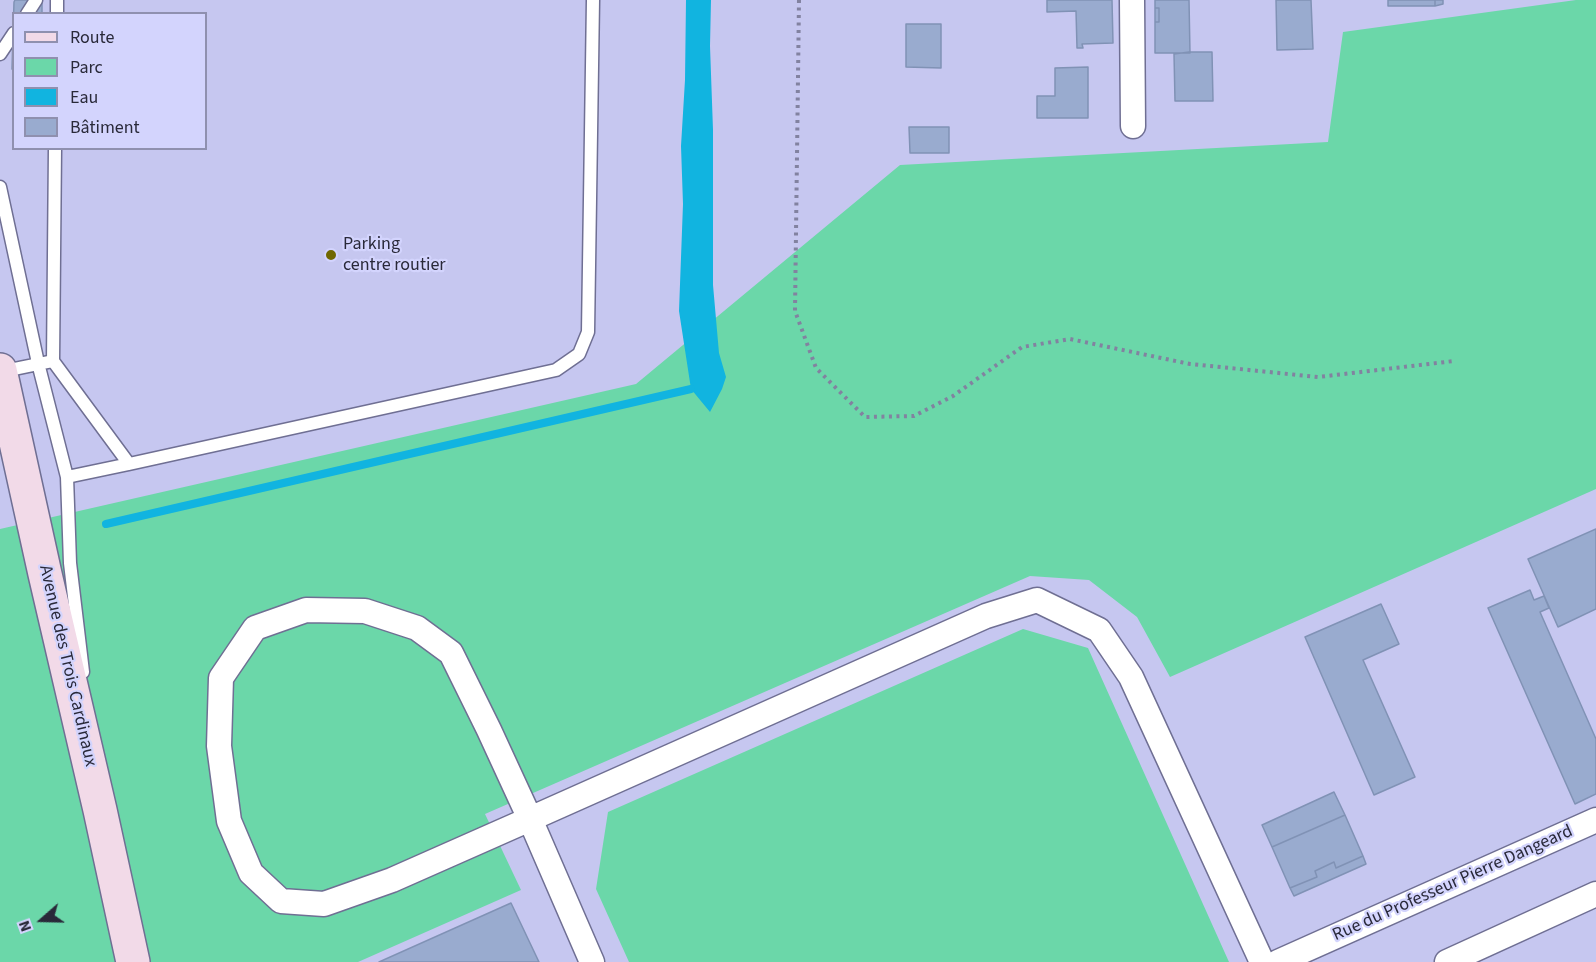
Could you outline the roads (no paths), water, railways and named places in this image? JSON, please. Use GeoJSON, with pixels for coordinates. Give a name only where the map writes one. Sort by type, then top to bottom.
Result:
{"type":"FeatureCollection","features":[{"type":"Feature","properties":{"kind":"main road","name":"Avenue des Trois Cardinaux"},"geometry":{"type":"LineString","coordinates":[[0,371],[133,962]]}},
{"type":"Feature","properties":{"kind":"street"},"geometry":{"type":"LineString","coordinates":[[1132,0],[1132,126]]}},
{"type":"Feature","properties":{"kind":"street"},"geometry":{"type":"LineString","coordinates":[[592,962],[530,819],[452,653],[417,628],[365,611],[306,610],[255,628],[221,678],[219,746],[229,821],[251,873],[281,901],[324,904],[392,880],[530,819],[986,616],[1036,600],[1099,630],[1131,677],[1262,962]]}},
{"type":"Feature","properties":{"kind":"street","name":"Rue du Professeur Pierre Dangeard"},"geometry":{"type":"LineString","coordinates":[[1278,962],[1596,820]]}},
{"type":"Feature","properties":{"kind":"street"},"geometry":{"type":"LineString","coordinates":[[1447,962],[1596,894]]}},
{"type":"Feature","properties":{"kind":"lane"},"geometry":{"type":"LineString","coordinates":[[67,477],[556,370],[579,354],[588,332],[593,0]]}},
{"type":"Feature","properties":{"kind":"lane"},"geometry":{"type":"LineString","coordinates":[[0,54],[12,36]]}},
{"type":"Feature","properties":{"kind":"lane"},"geometry":{"type":"LineString","coordinates":[[55,150],[53,361],[129,464]]}},
{"type":"Feature","properties":{"kind":"lane"},"geometry":{"type":"LineString","coordinates":[[0,187],[38,363],[67,477],[70,563],[100,810]]}},
{"type":"Feature","properties":{"kind":"lane"},"geometry":{"type":"LineString","coordinates":[[0,371],[53,361]]}},
{"type":"Feature","properties":{"kind":"water"},"geometry":{"type":"Polygon","coordinates":[[[686,0],[711,0],[713,285],[719,353],[726,377],[710,412],[691,389],[679,311],[686,0]]]}},
{"type":"Feature","properties":{"kind":"waterway"},"geometry":{"type":"LineString","coordinates":[[106,524],[691,389]]}},
{"type":"Feature","properties":{"kind":"place","name":"Parking centre routier"},"geometry":{"type":"Point","coordinates":[331,255]}}]}
